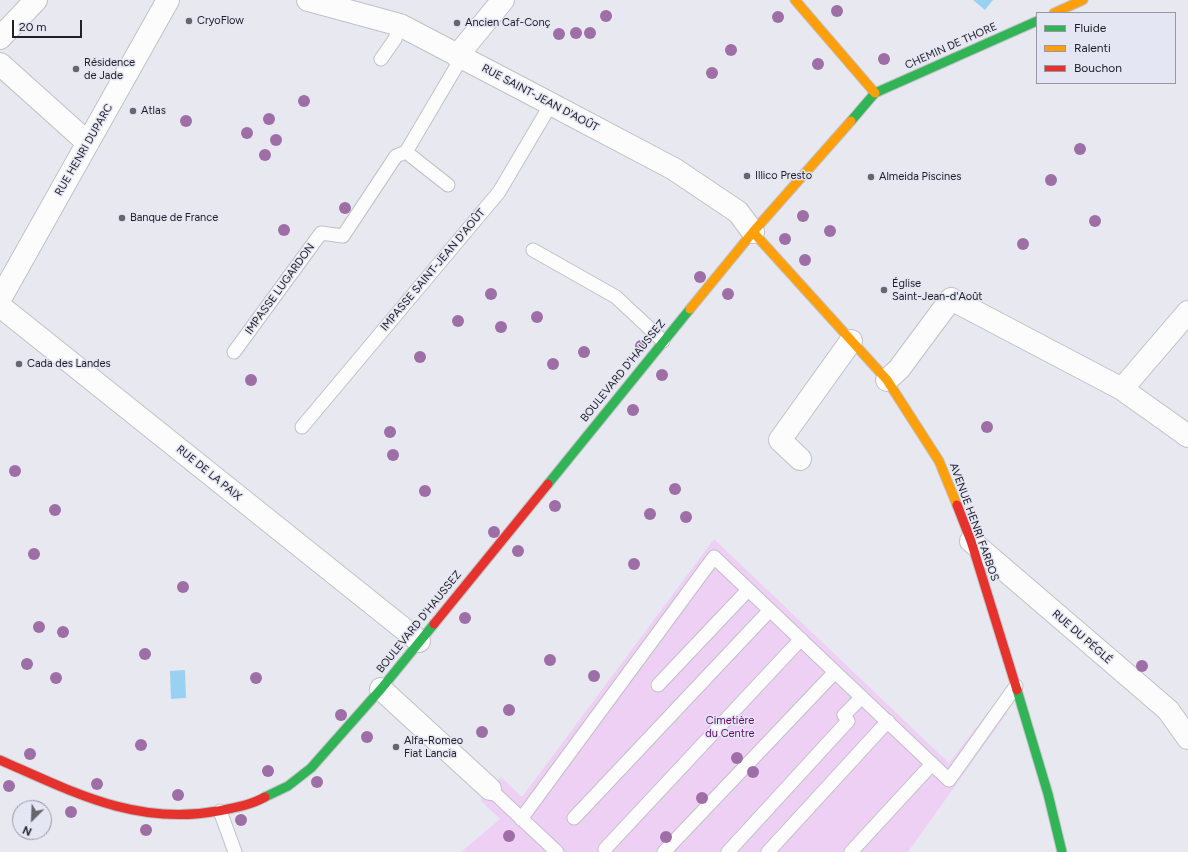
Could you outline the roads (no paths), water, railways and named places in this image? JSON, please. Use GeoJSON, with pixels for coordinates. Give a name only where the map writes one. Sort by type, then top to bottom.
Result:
{"type":"FeatureCollection","features":[{"type":"Feature","properties":{"kind":"main road"},"geometry":{"type":"LineString","coordinates":[[795,0],[875,93]]}},
{"type":"Feature","properties":{"kind":"main road"},"geometry":{"type":"LineString","coordinates":[[1056,12],[1083,0]]}},
{"type":"Feature","properties":{"kind":"main road","name":"CHEMIN DE THORE"},"geometry":{"type":"LineString","coordinates":[[875,93],[1036,21]]}},
{"type":"Feature","properties":{"kind":"main road","name":"BOULEVARD D'HAUSSEZ"},"geometry":{"type":"LineString","coordinates":[[0,760],[92,800],[142,812],[186,815],[220,812],[254,802],[284,789],[299,780],[381,689],[753,232],[875,93]]}},
{"type":"Feature","properties":{"kind":"main road","name":"AVENUE HENRI FARBOS"},"geometry":{"type":"LineString","coordinates":[[753,232],[886,380],[939,461],[971,541],[1048,794],[1062,852]]}},
{"type":"Feature","properties":{"kind":"street"},"geometry":{"type":"LineString","coordinates":[[0,38],[36,0]]}},
{"type":"Feature","properties":{"kind":"street","name":"RUE HENRI DUPARC"},"geometry":{"type":"LineString","coordinates":[[0,299],[168,0]]}},
{"type":"Feature","properties":{"kind":"street","name":"RUE SAINT-JEAN D'AOÛT"},"geometry":{"type":"LineString","coordinates":[[308,0],[400,25],[674,169],[738,212],[753,232]]}},
{"type":"Feature","properties":{"kind":"street"},"geometry":{"type":"LineString","coordinates":[[460,57],[503,0]]}},
{"type":"Feature","properties":{"kind":"street"},"geometry":{"type":"LineString","coordinates":[[0,64],[88,144]]}},
{"type":"Feature","properties":{"kind":"street"},"geometry":{"type":"LineString","coordinates":[[886,380],[899,369],[951,299],[1122,389],[1188,436]]}},
{"type":"Feature","properties":{"kind":"street","name":"RUE DE LA PAIX"},"geometry":{"type":"LineString","coordinates":[[0,306],[419,641]]}},
{"type":"Feature","properties":{"kind":"street"},"geometry":{"type":"LineString","coordinates":[[1122,389],[1188,312]]}},
{"type":"Feature","properties":{"kind":"street"},"geometry":{"type":"LineString","coordinates":[[800,459],[780,440],[851,341]]}},
{"type":"Feature","properties":{"kind":"street","name":"RUE DU PÉGLÉ"},"geometry":{"type":"LineString","coordinates":[[971,541],[1168,710],[1188,738]]}},
{"type":"Feature","properties":{"kind":"street"},"geometry":{"type":"LineString","coordinates":[[381,689],[490,789]]}},
{"type":"Feature","properties":{"kind":"lane"},"geometry":{"type":"LineString","coordinates":[[381,59],[395,38],[400,25]]}},
{"type":"Feature","properties":{"kind":"lane","name":"IMPASSE LUGARDON"},"geometry":{"type":"LineString","coordinates":[[234,352],[321,233],[343,236],[396,156],[406,152],[460,57]]}},
{"type":"Feature","properties":{"kind":"lane","name":"IMPASSE SAINT-JEAN D'AOÛT"},"geometry":{"type":"LineString","coordinates":[[302,427],[498,192],[551,104]]}},
{"type":"Feature","properties":{"kind":"lane"},"geometry":{"type":"LineString","coordinates":[[406,152],[448,185]]}},
{"type":"Feature","properties":{"kind":"lane"},"geometry":{"type":"LineString","coordinates":[[533,250],[616,297],[664,341]]}},
{"type":"Feature","properties":{"kind":"lane"},"geometry":{"type":"LineString","coordinates":[[521,819],[714,557],[949,780],[1016,686]]}},
{"type":"Feature","properties":{"kind":"lane"},"geometry":{"type":"LineString","coordinates":[[658,685],[748,590]]}},
{"type":"Feature","properties":{"kind":"lane"},"geometry":{"type":"LineString","coordinates":[[574,818],[770,610]]}},
{"type":"Feature","properties":{"kind":"lane"},"geometry":{"type":"LineString","coordinates":[[605,849],[801,639]]}},
{"type":"Feature","properties":{"kind":"lane"},"geometry":{"type":"LineString","coordinates":[[664,852],[835,672]]}},
{"type":"Feature","properties":{"kind":"lane"},"geometry":{"type":"LineString","coordinates":[[728,852],[848,721],[844,715],[862,697]]}},
{"type":"Feature","properties":{"kind":"lane"},"geometry":{"type":"LineString","coordinates":[[768,852],[888,721]]}},
{"type":"Feature","properties":{"kind":"lane"},"geometry":{"type":"LineString","coordinates":[[851,852],[932,764]]}},
{"type":"Feature","properties":{"kind":"lane"},"geometry":{"type":"LineString","coordinates":[[490,789],[557,852]]}},
{"type":"Feature","properties":{"kind":"lane"},"geometry":{"type":"LineString","coordinates":[[220,812],[235,852]]}},
{"type":"Feature","properties":{"kind":"water"},"geometry":{"type":"Polygon","coordinates":[[[973,0],[993,0],[985,10],[973,0]]]}},
{"type":"Feature","properties":{"kind":"water"},"geometry":{"type":"Polygon","coordinates":[[[185,670],[186,698],[171,699],[170,671],[185,670]]]}},
{"type":"Feature","properties":{"kind":"place","name":"CryoFlow"},"geometry":{"type":"Point","coordinates":[189,21]}},
{"type":"Feature","properties":{"kind":"place","name":"Ancien Caf-Conç"},"geometry":{"type":"Point","coordinates":[457,23]}},
{"type":"Feature","properties":{"kind":"place","name":"Résidence de Jade"},"geometry":{"type":"Point","coordinates":[76,69]}},
{"type":"Feature","properties":{"kind":"place","name":"Atlas"},"geometry":{"type":"Point","coordinates":[133,111]}},
{"type":"Feature","properties":{"kind":"place","name":"Illico Presto"},"geometry":{"type":"Point","coordinates":[747,176]}},
{"type":"Feature","properties":{"kind":"place","name":"Almeida Piscines"},"geometry":{"type":"Point","coordinates":[871,177]}},
{"type":"Feature","properties":{"kind":"place","name":"Banque de France"},"geometry":{"type":"Point","coordinates":[122,218]}},
{"type":"Feature","properties":{"kind":"place","name":"Église Saint-Jean-d'Août"},"geometry":{"type":"Point","coordinates":[884,290]}},
{"type":"Feature","properties":{"kind":"place","name":"Cada des Landes"},"geometry":{"type":"Point","coordinates":[19,364]}},
{"type":"Feature","properties":{"kind":"place","name":"Alfa-Romeo Fiat Lancia"},"geometry":{"type":"Point","coordinates":[396,747]}},
{"type":"Feature","properties":{"kind":"park label","name":"Cimetière du Centre"},"geometry":{"type":"Point","coordinates":[730,727]}}]}
